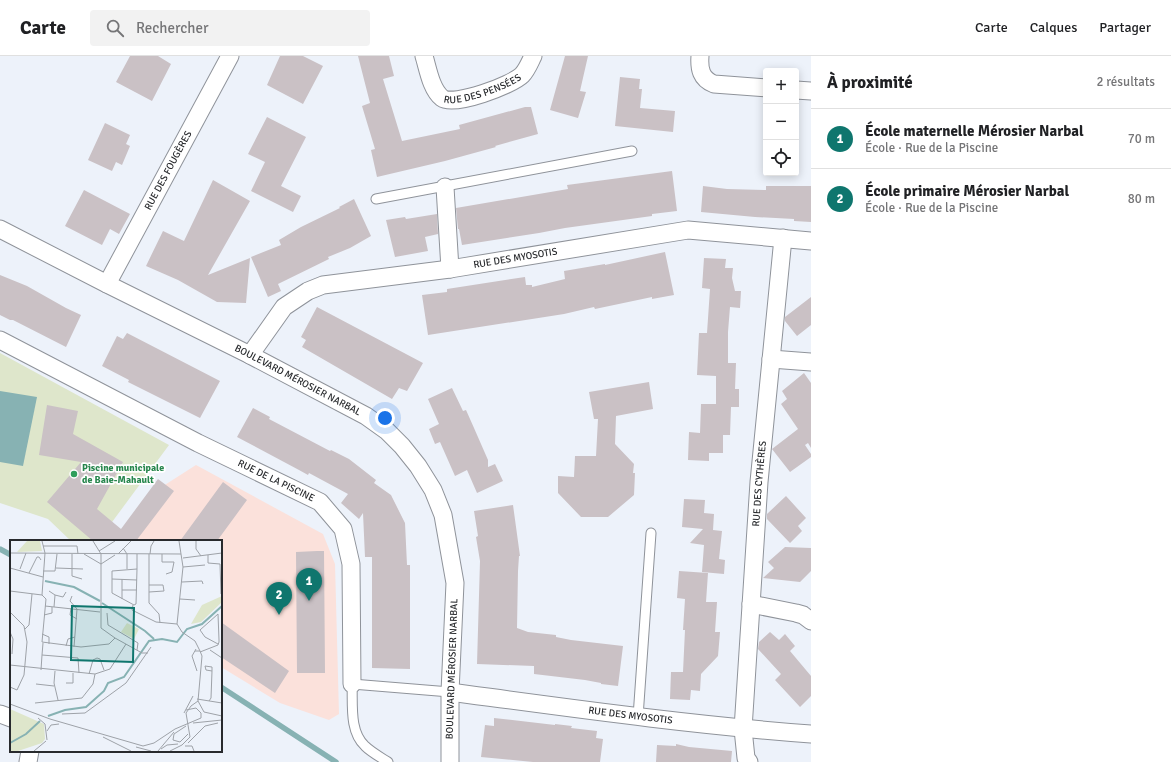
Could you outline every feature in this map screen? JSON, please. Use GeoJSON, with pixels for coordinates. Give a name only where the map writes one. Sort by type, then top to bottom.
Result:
{"type":"FeatureCollection","features":[{"type":"Feature","properties":{"kind":"street","name":"RUE DES FOUGÈRES"},"geometry":{"type":"LineString","coordinates":[[106,284],[230,56]]}},
{"type":"Feature","properties":{"kind":"street","name":"RUE DES PENSÉES"},"geometry":{"type":"LineString","coordinates":[[424,56],[433,84],[444,99],[450,101],[474,96],[510,82],[522,75],[533,56]]}},
{"type":"Feature","properties":{"kind":"street"},"geometry":{"type":"LineString","coordinates":[[700,56],[703,76],[707,82],[714,84],[763,88]]}},
{"type":"Feature","properties":{"kind":"street"},"geometry":{"type":"LineString","coordinates":[[799,90],[811,91]]}},
{"type":"Feature","properties":{"kind":"street"},"geometry":{"type":"LineString","coordinates":[[445,187],[450,268]]}},
{"type":"Feature","properties":{"kind":"street","name":"BOULEVARD MÉROSIER NARBAL"},"geometry":{"type":"LineString","coordinates":[[0,229],[106,284],[250,355],[366,416],[387,431],[402,446],[418,466],[433,490],[443,515],[455,583],[450,692],[450,762]]}},
{"type":"Feature","properties":{"kind":"street","name":"RUE DES MYOSOTIS"},"geometry":{"type":"LineString","coordinates":[[250,355],[284,307],[308,291],[323,285],[450,268],[688,230],[811,241]]}},
{"type":"Feature","properties":{"kind":"street","name":"RUE DES CYTHÈRES"},"geometry":{"type":"LineString","coordinates":[[749,762],[746,758],[743,729],[751,604],[759,482],[783,238]]}},
{"type":"Feature","properties":{"kind":"street","name":"RUE DE LA PISCINE"},"geometry":{"type":"LineString","coordinates":[[0,340],[198,443],[320,502],[343,529],[351,564],[352,684]]}},
{"type":"Feature","properties":{"kind":"street"},"geometry":{"type":"LineString","coordinates":[[771,359],[811,362]]}},
{"type":"Feature","properties":{"kind":"street"},"geometry":{"type":"LineString","coordinates":[[751,604],[796,613],[811,621]]}},
{"type":"Feature","properties":{"kind":"street","name":"RUE DES MYOSOTIS"},"geometry":{"type":"LineString","coordinates":[[450,692],[638,717],[743,729],[811,734]]}},
{"type":"Feature","properties":{"kind":"street"},"geometry":{"type":"LineString","coordinates":[[0,714],[10,718]]}},
{"type":"Feature","properties":{"kind":"street"},"geometry":{"type":"LineString","coordinates":[[28,762],[30,752]]}},
{"type":"Feature","properties":{"kind":"lane"},"geometry":{"type":"LineString","coordinates":[[376,199],[632,151]]}},
{"type":"Feature","properties":{"kind":"lane"},"geometry":{"type":"LineString","coordinates":[[638,717],[650,533]]}},
{"type":"Feature","properties":{"kind":"lane"},"geometry":{"type":"LineString","coordinates":[[352,684],[450,692]]}},
{"type":"Feature","properties":{"kind":"lane","name":"RUE DE LA PISCINE"},"geometry":{"type":"LineString","coordinates":[[352,684],[353,718],[356,734],[364,746],[388,762]]}},
{"type":"Feature","properties":{"kind":"shaded area","name":"Piscine municipale de Baie-Mahault"},"geometry":{"type":"Polygon","coordinates":[[[0,353],[169,445],[99,540],[70,540],[48,519],[0,503],[0,353]]]}},
{"type":"Feature","properties":{"kind":"shaded area"},"geometry":{"type":"Polygon","coordinates":[[[0,391],[37,397],[23,466],[0,462],[0,391]]]}},
{"type":"Feature","properties":{"kind":"shaded area"},"geometry":{"type":"Polygon","coordinates":[[[196,465],[323,534],[335,564],[339,714],[329,720],[280,703],[222,668],[222,540],[120,540],[160,488],[196,465]]]}},
{"type":"Feature","properties":{"kind":"building"},"geometry":{"type":"Polygon","coordinates":[[[130,56],[158,56],[171,64],[152,101],[116,82],[130,56]]]}},
{"type":"Feature","properties":{"kind":"building"},"geometry":{"type":"Polygon","coordinates":[[[280,56],[303,56],[323,66],[303,104],[267,85],[280,56]]]}},
{"type":"Feature","properties":{"kind":"building"},"geometry":{"type":"Polygon","coordinates":[[[358,56],[389,56],[394,76],[383,79],[402,141],[460,129],[459,125],[525,107],[531,107],[538,134],[445,161],[377,177],[371,150],[375,149],[362,106],[370,103],[358,56]]]}},
{"type":"Feature","properties":{"kind":"building"},"geometry":{"type":"Polygon","coordinates":[[[565,56],[588,56],[580,91],[586,92],[578,118],[550,110],[565,56]]]}},
{"type":"Feature","properties":{"kind":"building"},"geometry":{"type":"Polygon","coordinates":[[[620,77],[640,79],[639,89],[642,89],[640,108],[675,111],[673,132],[615,126],[620,77]]]}},
{"type":"Feature","properties":{"kind":"building"},"geometry":{"type":"Polygon","coordinates":[[[267,117],[306,137],[281,186],[301,196],[293,212],[251,191],[265,162],[248,154],[267,117]]]}},
{"type":"Feature","properties":{"kind":"building"},"geometry":{"type":"Polygon","coordinates":[[[105,123],[130,135],[126,144],[130,146],[122,165],[116,162],[112,171],[88,160],[105,123]]]}},
{"type":"Feature","properties":{"kind":"building"},"geometry":{"type":"Polygon","coordinates":[[[672,171],[677,211],[462,245],[458,229],[456,208],[568,189],[567,185],[672,171]]]}},
{"type":"Feature","properties":{"kind":"building"},"geometry":{"type":"Polygon","coordinates":[[[213,180],[250,201],[208,275],[250,258],[246,303],[217,302],[178,280],[146,266],[163,231],[184,241],[213,180]]]}},
{"type":"Feature","properties":{"kind":"building"},"geometry":{"type":"Polygon","coordinates":[[[703,186],[727,189],[766,190],[766,186],[811,186],[811,222],[794,221],[794,219],[701,212],[703,186]]]}},
{"type":"Feature","properties":{"kind":"building"},"geometry":{"type":"Polygon","coordinates":[[[84,190],[130,214],[119,234],[110,229],[102,245],[65,226],[84,190]]]}},
{"type":"Feature","properties":{"kind":"building"},"geometry":{"type":"Polygon","coordinates":[[[354,199],[371,236],[278,284],[281,291],[268,297],[251,257],[281,245],[279,240],[354,199]]]}},
{"type":"Feature","properties":{"kind":"building"},"geometry":{"type":"Polygon","coordinates":[[[437,214],[438,234],[425,237],[428,251],[395,257],[386,220],[405,217],[406,219],[437,214]]]}},
{"type":"Feature","properties":{"kind":"building"},"geometry":{"type":"Polygon","coordinates":[[[665,252],[674,295],[652,299],[652,297],[595,309],[594,307],[564,314],[428,335],[422,295],[447,292],[447,289],[525,277],[526,285],[532,285],[532,287],[565,279],[564,271],[605,265],[665,252]]]}},
{"type":"Feature","properties":{"kind":"building"},"geometry":{"type":"Polygon","coordinates":[[[704,258],[726,259],[725,268],[733,268],[732,278],[735,291],[741,291],[740,308],[730,307],[728,332],[728,363],[736,363],[735,389],[739,389],[739,407],[731,407],[730,435],[723,435],[723,453],[709,453],[709,461],[688,460],[689,432],[700,433],[701,404],[716,404],[716,376],[697,375],[699,333],[707,333],[710,289],[702,288],[704,258]]]}},
{"type":"Feature","properties":{"kind":"building"},"geometry":{"type":"Polygon","coordinates":[[[0,275],[27,286],[81,315],[66,347],[0,315],[0,275]]]}},
{"type":"Feature","properties":{"kind":"building"},"geometry":{"type":"Polygon","coordinates":[[[811,297],[811,325],[797,336],[785,321],[785,317],[811,297]]]}},
{"type":"Feature","properties":{"kind":"building"},"geometry":{"type":"Polygon","coordinates":[[[317,307],[423,363],[407,391],[399,388],[392,399],[302,347],[306,340],[301,337],[317,307]]]}},
{"type":"Feature","properties":{"kind":"building"},"geometry":{"type":"Polygon","coordinates":[[[127,333],[220,381],[200,418],[128,382],[129,380],[102,366],[117,336],[123,339],[127,333]]]}},
{"type":"Feature","properties":{"kind":"building"},"geometry":{"type":"Polygon","coordinates":[[[804,373],[811,383],[811,448],[808,443],[805,445],[811,454],[811,457],[790,472],[772,449],[798,429],[781,404],[787,399],[782,391],[804,373]]]}},
{"type":"Feature","properties":{"kind":"building"},"geometry":{"type":"Polygon","coordinates":[[[649,382],[653,409],[616,416],[615,444],[634,464],[634,495],[608,517],[581,517],[558,493],[558,476],[574,477],[575,456],[596,456],[598,419],[594,419],[589,392],[649,382]]]}},
{"type":"Feature","properties":{"kind":"building"},"geometry":{"type":"Polygon","coordinates":[[[452,388],[463,411],[466,410],[488,460],[488,467],[495,464],[503,481],[477,493],[467,470],[455,476],[440,442],[435,444],[429,429],[439,424],[428,399],[452,388]]]}},
{"type":"Feature","properties":{"kind":"building"},"geometry":{"type":"Polygon","coordinates":[[[47,405],[78,411],[73,434],[123,462],[97,509],[121,529],[158,479],[174,491],[137,540],[92,540],[47,502],[81,462],[39,455],[47,405]]]}},
{"type":"Feature","properties":{"kind":"building"},"geometry":{"type":"Polygon","coordinates":[[[253,408],[270,417],[269,419],[330,451],[331,450],[349,459],[376,480],[374,483],[391,495],[405,523],[407,565],[410,565],[410,669],[372,668],[372,557],[365,557],[363,513],[359,519],[341,503],[348,494],[309,473],[308,475],[237,437],[253,408]]]}},
{"type":"Feature","properties":{"kind":"building"},"geometry":{"type":"Polygon","coordinates":[[[223,482],[247,500],[218,540],[181,540],[223,482]]]}},
{"type":"Feature","properties":{"kind":"building"},"geometry":{"type":"Polygon","coordinates":[[[786,496],[806,518],[798,526],[802,531],[790,543],[767,519],[767,514],[786,496]]]}},
{"type":"Feature","properties":{"kind":"building"},"geometry":{"type":"Polygon","coordinates":[[[684,499],[705,500],[704,513],[714,514],[713,530],[722,531],[719,559],[725,560],[724,574],[702,572],[704,545],[690,543],[703,529],[682,527],[684,499]]]}},
{"type":"Feature","properties":{"kind":"building"},"geometry":{"type":"Polygon","coordinates":[[[513,505],[520,556],[518,571],[517,628],[528,632],[556,635],[556,637],[571,640],[623,646],[618,686],[585,680],[534,674],[534,666],[477,664],[480,561],[474,511],[513,505]]]}},
{"type":"Feature","properties":{"kind":"building"},"geometry":{"type":"Polygon","coordinates":[[[785,547],[811,548],[811,571],[800,582],[763,578],[774,568],[768,562],[785,547]]]}},
{"type":"Feature","properties":{"kind":"building"},"geometry":{"type":"Polygon","coordinates":[[[324,551],[325,673],[297,673],[296,552],[324,551]]]}},
{"type":"Feature","properties":{"kind":"building"},"geometry":{"type":"Polygon","coordinates":[[[679,571],[708,573],[706,602],[717,602],[715,632],[720,632],[718,656],[701,674],[700,691],[691,690],[690,700],[670,699],[671,672],[683,672],[685,599],[677,598],[679,571]]]}},
{"type":"Feature","properties":{"kind":"building"},"geometry":{"type":"Polygon","coordinates":[[[222,623],[289,671],[275,693],[222,658],[222,623]]]}},
{"type":"Feature","properties":{"kind":"building"},"geometry":{"type":"Polygon","coordinates":[[[770,632],[779,640],[785,634],[795,646],[790,651],[811,676],[811,696],[800,707],[775,680],[781,674],[758,649],[759,642],[770,632]]]}},
{"type":"Feature","properties":{"kind":"building"},"geometry":{"type":"Polygon","coordinates":[[[494,718],[572,726],[571,728],[597,731],[596,738],[603,739],[600,762],[533,762],[481,757],[485,725],[494,726],[494,718]]]}},
{"type":"Feature","properties":{"kind":"building"},"geometry":{"type":"Polygon","coordinates":[[[676,744],[689,747],[732,751],[731,762],[656,762],[657,745],[676,746],[676,744]]]}},
{"type":"Feature","properties":{"kind":"waterway"},"geometry":{"type":"LineString","coordinates":[[0,549],[10,554]]}},
{"type":"Feature","properties":{"kind":"waterway"},"geometry":{"type":"LineString","coordinates":[[222,688],[336,762]]}},
{"type":"Feature","properties":{"kind":"place","name":"Piscine municipale de Baie-Mahault"},"geometry":{"type":"Point","coordinates":[74,474]}},
{"type":"Feature","properties":{"kind":"place","name":"École maternelle Mérosier Narbal"},"geometry":{"type":"Point","coordinates":[309,601]}},
{"type":"Feature","properties":{"kind":"place","name":"École primaire Mérosier Narbal"},"geometry":{"type":"Point","coordinates":[279,615]}}]}
